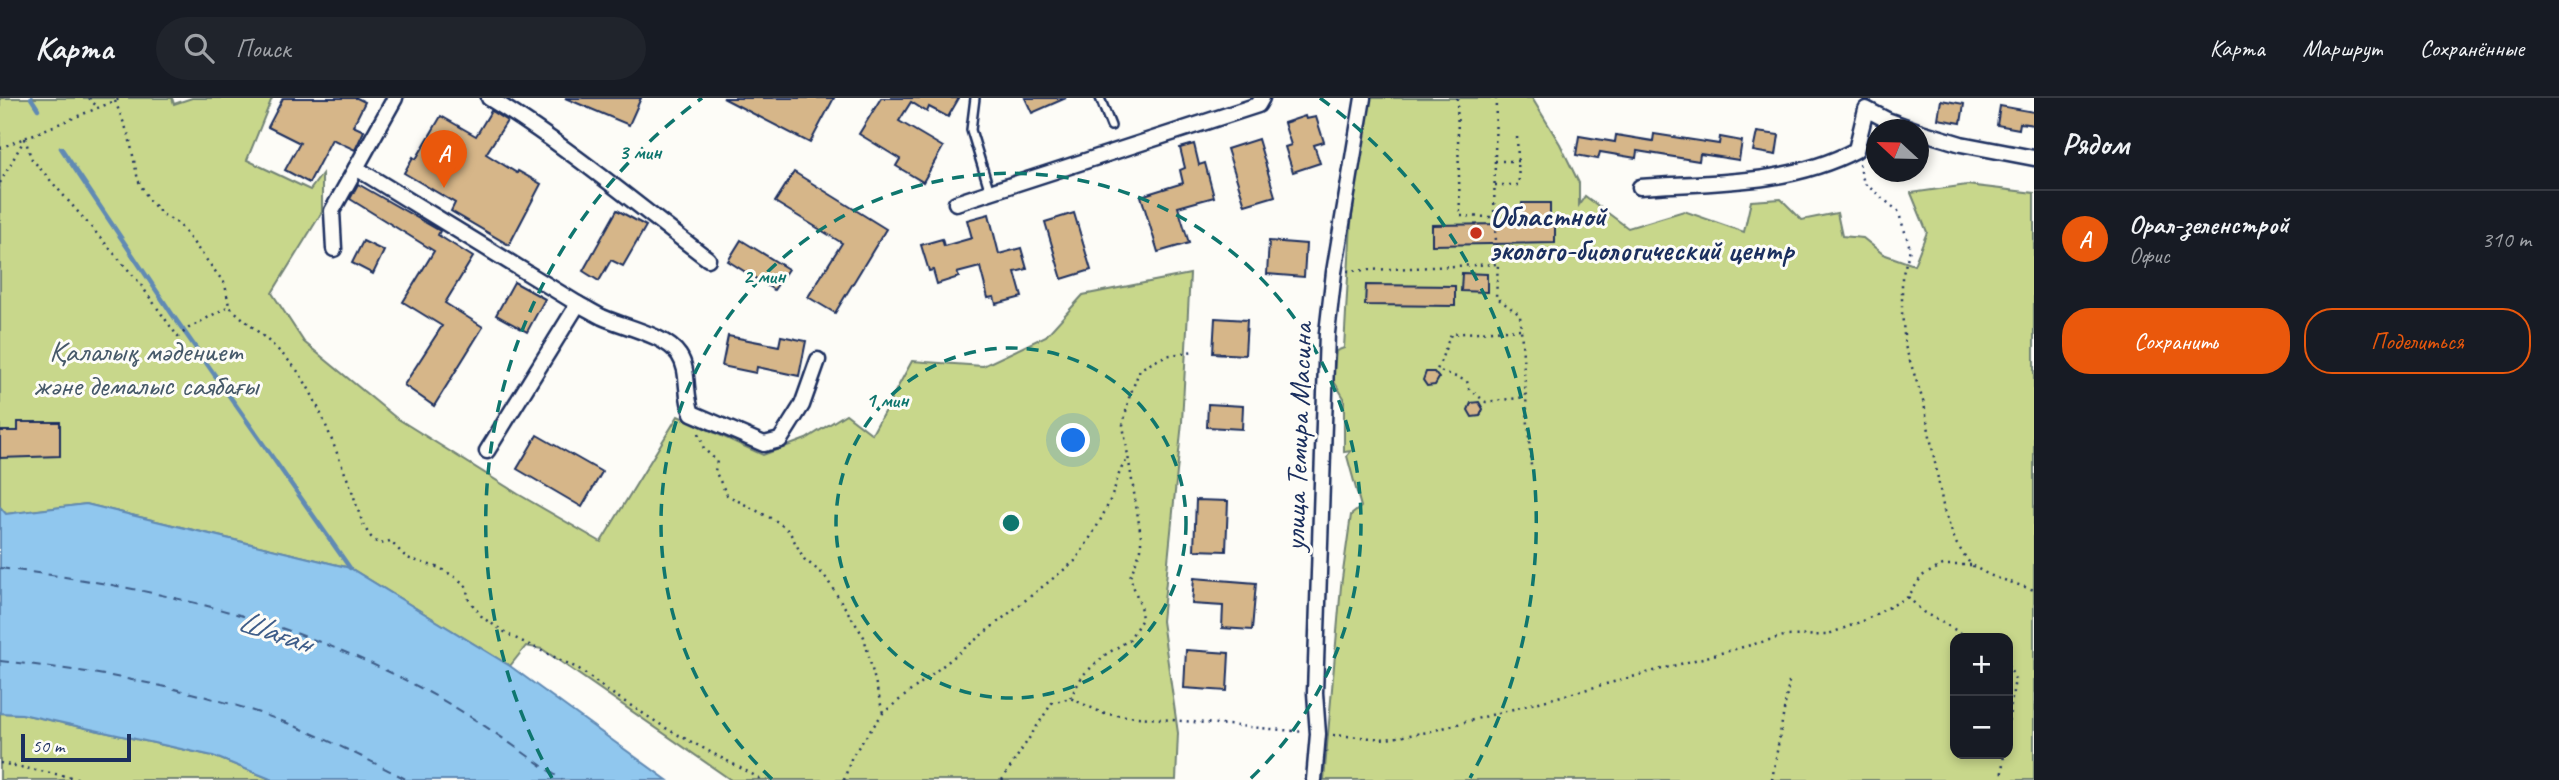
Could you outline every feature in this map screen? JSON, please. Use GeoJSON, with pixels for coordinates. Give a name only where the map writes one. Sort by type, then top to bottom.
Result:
{"type":"FeatureCollection","features":[{"type":"Feature","properties":{"kind":"street"},"geometry":{"type":"LineString","coordinates":[[334,249],[332,211],[395,98]]}},
{"type":"Feature","properties":{"kind":"street"},"geometry":{"type":"LineString","coordinates":[[488,98],[519,116],[596,172],[708,259]]}},
{"type":"Feature","properties":{"kind":"street"},"geometry":{"type":"LineString","coordinates":[[956,203],[1258,105],[1262,98]]}},
{"type":"Feature","properties":{"kind":"street","name":"улица Темира Масина"},"geometry":{"type":"LineString","coordinates":[[1314,780],[1318,734],[1315,693],[1327,333],[1334,272],[1363,98]]}},
{"type":"Feature","properties":{"kind":"street"},"geometry":{"type":"LineString","coordinates":[[1640,187],[1781,177],[1830,164],[1856,150],[1867,103],[1886,119]]}},
{"type":"Feature","properties":{"kind":"street"},"geometry":{"type":"LineString","coordinates":[[1929,134],[1961,144],[2034,158]]}},
{"type":"Feature","properties":{"kind":"street"},"geometry":{"type":"LineString","coordinates":[[356,168],[578,304],[665,342],[679,354],[685,369],[686,400],[692,412],[764,444],[780,440],[802,405],[818,360]]}},
{"type":"Feature","properties":{"kind":"street"},"geometry":{"type":"LineString","coordinates":[[488,451],[578,304]]}},
{"type":"Feature","properties":{"kind":"lane"},"geometry":{"type":"LineString","coordinates":[[975,98],[971,130],[990,193]]}},
{"type":"Feature","properties":{"kind":"lane"},"geometry":{"type":"LineString","coordinates":[[1100,98],[1111,126]]}},
{"type":"Feature","properties":{"kind":"path"},"geometry":{"type":"LineString","coordinates":[[89,98],[99,108]]}},
{"type":"Feature","properties":{"kind":"path"},"geometry":{"type":"LineString","coordinates":[[0,148],[122,98]]}},
{"type":"Feature","properties":{"kind":"path"},"geometry":{"type":"LineString","coordinates":[[1457,98],[1460,216],[1494,217]]}},
{"type":"Feature","properties":{"kind":"path"},"geometry":{"type":"LineString","coordinates":[[1496,98],[1496,298],[1520,315],[1531,466]]}},
{"type":"Feature","properties":{"kind":"path"},"geometry":{"type":"LineString","coordinates":[[115,101],[129,136],[138,180],[149,200],[162,214],[180,225],[225,284],[229,306],[298,371],[309,390],[359,508],[366,533],[375,542],[395,543],[401,554],[407,558],[439,568],[458,579],[466,586],[470,600],[483,618],[511,636],[579,669],[669,730],[763,780]]}},
{"type":"Feature","properties":{"kind":"path"},"geometry":{"type":"LineString","coordinates":[[1495,185],[1519,185],[1517,136]]}},
{"type":"Feature","properties":{"kind":"path"},"geometry":{"type":"LineString","coordinates":[[25,138],[31,158],[138,281],[178,337],[229,306]]}},
{"type":"Feature","properties":{"kind":"path"},"geometry":{"type":"LineString","coordinates":[[0,183],[25,138]]}},
{"type":"Feature","properties":{"kind":"path"},"geometry":{"type":"LineString","coordinates":[[1856,150],[1864,183],[1898,211],[1908,241],[1910,249],[1902,277],[1905,346],[1924,404],[1944,511],[1956,543],[1971,565],[1989,575],[2034,590]]}},
{"type":"Feature","properties":{"kind":"path"},"geometry":{"type":"LineString","coordinates":[[1495,162],[1518,161]]}},
{"type":"Feature","properties":{"kind":"path"},"geometry":{"type":"LineString","coordinates":[[1334,272],[1498,264]]}},
{"type":"Feature","properties":{"kind":"path"},"geometry":{"type":"LineString","coordinates":[[1521,329],[1451,334],[1437,370],[1467,381],[1469,389],[1486,402],[1526,397]]}},
{"type":"Feature","properties":{"kind":"path"},"geometry":{"type":"LineString","coordinates":[[1070,698],[1083,675],[1105,655],[1129,640],[1142,619],[1130,577],[1141,549],[1123,425],[1129,398],[1140,369],[1165,356],[1194,351]]}},
{"type":"Feature","properties":{"kind":"path"},"geometry":{"type":"LineString","coordinates":[[692,412],[704,449],[717,461],[715,471],[727,495],[778,522],[789,531],[804,559],[824,575],[864,637],[883,713]]}},
{"type":"Feature","properties":{"kind":"path"},"geometry":{"type":"LineString","coordinates":[[844,780],[852,756],[883,713],[1075,561],[1088,542],[1114,490],[1119,469],[1128,459]]}},
{"type":"Feature","properties":{"kind":"path"},"geometry":{"type":"LineString","coordinates":[[1002,780],[1052,703],[1070,698],[1105,714],[1386,740],[1429,732],[1784,636],[1826,635],[1863,621],[1908,597],[1922,576],[1944,565],[1971,565]]}},
{"type":"Feature","properties":{"kind":"path"},"geometry":{"type":"LineString","coordinates":[[1908,597],[1923,612],[1961,633]]}},
{"type":"Feature","properties":{"kind":"path"},"geometry":{"type":"LineString","coordinates":[[1772,780],[1788,682]]}},
{"type":"Feature","properties":{"kind":"path"},"geometry":{"type":"LineString","coordinates":[[2001,780],[2003,759]]}},
{"type":"Feature","properties":{"kind":"path"},"geometry":{"type":"LineString","coordinates":[[0,763],[86,780]]}},
{"type":"Feature","properties":{"kind":"green space","name":"Қалалық мәдениет және демалыс саябағы"},"geometry":{"type":"Polygon","coordinates":[[[0,98],[172,98],[174,104],[192,98],[272,98],[247,160],[310,190],[322,174],[322,212],[272,293],[304,342],[395,417],[601,542],[678,416],[763,455],[806,439],[846,414],[872,434],[912,361],[983,366],[1046,336],[1083,295],[1190,274],[1182,422],[1162,621],[1178,733],[1176,780],[731,780],[542,649],[526,646],[510,666],[350,568],[86,504],[6,514],[0,507],[0,98]]]}},
{"type":"Feature","properties":{"kind":"green space"},"geometry":{"type":"Polygon","coordinates":[[[1369,98],[1532,98],[1560,144],[1579,183],[1579,205],[1585,196],[1628,228],[1684,211],[1744,232],[1751,201],[1781,199],[1802,220],[1837,213],[1842,236],[1863,238],[1883,254],[1914,265],[1927,232],[1911,193],[1967,185],[2034,193],[2034,780],[1324,780],[1341,586],[1351,515],[1361,507],[1347,456],[1351,451],[1344,452],[1344,398],[1333,380],[1336,351],[1344,348],[1351,223],[1369,98]]]}},
{"type":"Feature","properties":{"kind":"green space"},"geometry":{"type":"Polygon","coordinates":[[[0,713],[22,714],[213,756],[273,780],[0,780],[0,713]]]}},
{"type":"Feature","properties":{"kind":"water","name":"Шаған"},"geometry":{"type":"Polygon","coordinates":[[[86,504],[350,568],[510,666],[667,780],[273,780],[213,756],[22,714],[0,713],[0,507],[6,514],[86,504]]]}},
{"type":"Feature","properties":{"kind":"building"},"geometry":{"type":"Polygon","coordinates":[[[283,98],[357,98],[365,102],[353,126],[364,131],[355,150],[332,139],[309,183],[285,170],[300,143],[268,127],[283,98]]]}},
{"type":"Feature","properties":{"kind":"building"},"geometry":{"type":"Polygon","coordinates":[[[565,98],[641,98],[629,125],[565,98]]]}},
{"type":"Feature","properties":{"kind":"building"},"geometry":{"type":"Polygon","coordinates":[[[723,98],[834,98],[810,143],[723,98]]]}},
{"type":"Feature","properties":{"kind":"building"},"geometry":{"type":"Polygon","coordinates":[[[881,98],[959,98],[948,117],[929,107],[927,112],[911,102],[899,121],[943,147],[923,182],[896,166],[900,159],[859,134],[881,98]]]}},
{"type":"Feature","properties":{"kind":"building"},"geometry":{"type":"Polygon","coordinates":[[[1025,98],[1066,98],[1032,113],[1025,98]]]}},
{"type":"Feature","properties":{"kind":"building"},"geometry":{"type":"Polygon","coordinates":[[[1941,100],[1964,104],[1961,123],[1938,119],[1941,100]]]}},
{"type":"Feature","properties":{"kind":"building"},"geometry":{"type":"Polygon","coordinates":[[[2000,106],[2034,112],[2034,125],[2020,123],[2019,129],[1997,125],[2000,106]]]}},
{"type":"Feature","properties":{"kind":"building"},"geometry":{"type":"Polygon","coordinates":[[[491,111],[507,121],[486,154],[541,184],[509,245],[451,211],[455,203],[404,173],[413,157],[416,159],[441,116],[476,136],[491,111]]]}},
{"type":"Feature","properties":{"kind":"building"},"geometry":{"type":"Polygon","coordinates":[[[1305,116],[1306,119],[1316,117],[1324,142],[1314,145],[1320,163],[1293,172],[1285,147],[1291,145],[1284,123],[1305,116]]]}},
{"type":"Feature","properties":{"kind":"building"},"geometry":{"type":"Polygon","coordinates":[[[1757,132],[1779,135],[1776,155],[1753,151],[1757,132]]]}},
{"type":"Feature","properties":{"kind":"building"},"geometry":{"type":"Polygon","coordinates":[[[1654,134],[1719,144],[1720,137],[1742,141],[1739,160],[1700,154],[1699,161],[1637,151],[1636,158],[1600,152],[1598,159],[1576,155],[1579,136],[1615,142],[1616,135],[1653,141],[1654,134]]]}},
{"type":"Feature","properties":{"kind":"building"},"geometry":{"type":"Polygon","coordinates":[[[1258,139],[1275,196],[1245,205],[1227,149],[1258,139]]]}},
{"type":"Feature","properties":{"kind":"building"},"geometry":{"type":"Polygon","coordinates":[[[1194,144],[1199,165],[1205,163],[1214,197],[1178,207],[1189,243],[1158,252],[1141,196],[1183,183],[1180,170],[1185,168],[1180,148],[1194,144]]]}},
{"type":"Feature","properties":{"kind":"building"},"geometry":{"type":"Polygon","coordinates":[[[794,172],[886,229],[835,313],[808,297],[842,243],[775,202],[794,172]]]}},
{"type":"Feature","properties":{"kind":"building"},"geometry":{"type":"Polygon","coordinates":[[[358,184],[440,231],[438,235],[473,257],[445,303],[483,327],[434,406],[404,385],[442,326],[403,302],[434,251],[350,199],[358,184]]]}},
{"type":"Feature","properties":{"kind":"building"},"geometry":{"type":"Polygon","coordinates":[[[1522,203],[1550,203],[1550,221],[1555,221],[1555,243],[1432,245],[1432,225],[1504,224],[1522,221],[1522,203]]]}},
{"type":"Feature","properties":{"kind":"building"},"geometry":{"type":"Polygon","coordinates":[[[617,210],[646,226],[623,266],[611,260],[599,281],[583,271],[617,210]]]}},
{"type":"Feature","properties":{"kind":"building"},"geometry":{"type":"Polygon","coordinates":[[[1074,213],[1091,270],[1062,279],[1045,222],[1074,213]]]}},
{"type":"Feature","properties":{"kind":"building"},"geometry":{"type":"Polygon","coordinates":[[[989,214],[999,254],[1021,248],[1027,269],[1015,272],[1022,297],[996,304],[994,297],[988,298],[980,267],[957,273],[959,277],[937,284],[933,270],[929,271],[921,245],[942,239],[944,246],[972,238],[967,220],[989,214]]]}},
{"type":"Feature","properties":{"kind":"building"},"geometry":{"type":"Polygon","coordinates":[[[741,240],[788,269],[774,290],[728,261],[741,240]]]}},
{"type":"Feature","properties":{"kind":"building"},"geometry":{"type":"Polygon","coordinates":[[[363,241],[384,251],[373,274],[352,263],[363,241]]]}},
{"type":"Feature","properties":{"kind":"building"},"geometry":{"type":"Polygon","coordinates":[[[1269,241],[1306,244],[1304,277],[1267,274],[1269,241]]]}},
{"type":"Feature","properties":{"kind":"building"},"geometry":{"type":"Polygon","coordinates":[[[1462,273],[1487,274],[1487,292],[1461,291],[1462,273]]]}},
{"type":"Feature","properties":{"kind":"building"},"geometry":{"type":"Polygon","coordinates":[[[514,282],[545,299],[527,332],[496,315],[514,282]]]}},
{"type":"Feature","properties":{"kind":"building"},"geometry":{"type":"Polygon","coordinates":[[[1366,285],[1455,286],[1455,306],[1365,305],[1366,285]]]}},
{"type":"Feature","properties":{"kind":"building"},"geometry":{"type":"Polygon","coordinates":[[[1215,318],[1247,320],[1245,355],[1213,353],[1215,318]]]}},
{"type":"Feature","properties":{"kind":"building"},"geometry":{"type":"Polygon","coordinates":[[[728,336],[779,346],[781,336],[806,341],[799,376],[757,367],[756,373],[722,366],[728,336]]]}},
{"type":"Feature","properties":{"kind":"building"},"geometry":{"type":"Polygon","coordinates":[[[1426,372],[1434,372],[1439,378],[1435,385],[1427,386],[1423,380],[1426,372]]]}},
{"type":"Feature","properties":{"kind":"building"},"geometry":{"type":"Polygon","coordinates":[[[1479,402],[1483,409],[1480,416],[1472,417],[1468,410],[1471,403],[1479,402]]]}},
{"type":"Feature","properties":{"kind":"building"},"geometry":{"type":"Polygon","coordinates":[[[1208,404],[1243,406],[1242,429],[1207,427],[1208,404]]]}},
{"type":"Feature","properties":{"kind":"building"},"geometry":{"type":"Polygon","coordinates":[[[18,422],[60,422],[60,456],[0,458],[0,431],[18,431],[18,422]]]}},
{"type":"Feature","properties":{"kind":"building"},"geometry":{"type":"Polygon","coordinates":[[[537,435],[602,472],[582,507],[517,469],[537,435]]]}},
{"type":"Feature","properties":{"kind":"building"},"geometry":{"type":"Polygon","coordinates":[[[1196,500],[1228,501],[1226,551],[1194,550],[1196,500]]]}},
{"type":"Feature","properties":{"kind":"building"},"geometry":{"type":"Polygon","coordinates":[[[1194,578],[1256,583],[1252,630],[1222,628],[1223,606],[1192,604],[1194,578]]]}},
{"type":"Feature","properties":{"kind":"building"},"geometry":{"type":"Polygon","coordinates":[[[1186,650],[1229,653],[1227,691],[1184,688],[1186,650]]]}},
{"type":"Feature","properties":{"kind":"waterway"},"geometry":{"type":"LineString","coordinates":[[31,98],[38,109]]}},
{"type":"Feature","properties":{"kind":"waterway"},"geometry":{"type":"LineString","coordinates":[[61,148],[172,314],[350,568]]}},
{"type":"Feature","properties":{"kind":"ferry route"},"geometry":{"type":"LineString","coordinates":[[0,568],[166,596],[220,609],[325,644],[428,692],[496,734],[562,780]]}},
{"type":"Feature","properties":{"kind":"ferry route"},"geometry":{"type":"LineString","coordinates":[[0,661],[109,676],[217,700],[302,729],[408,780]]}},
{"type":"Feature","properties":{"kind":"place","name":"Орал-зеленстрой"},"geometry":{"type":"Point","coordinates":[444,188]}},
{"type":"Feature","properties":{"kind":"place","name":"Областной эколого-биологический центр"},"geometry":{"type":"Point","coordinates":[1476,233]}}]}
